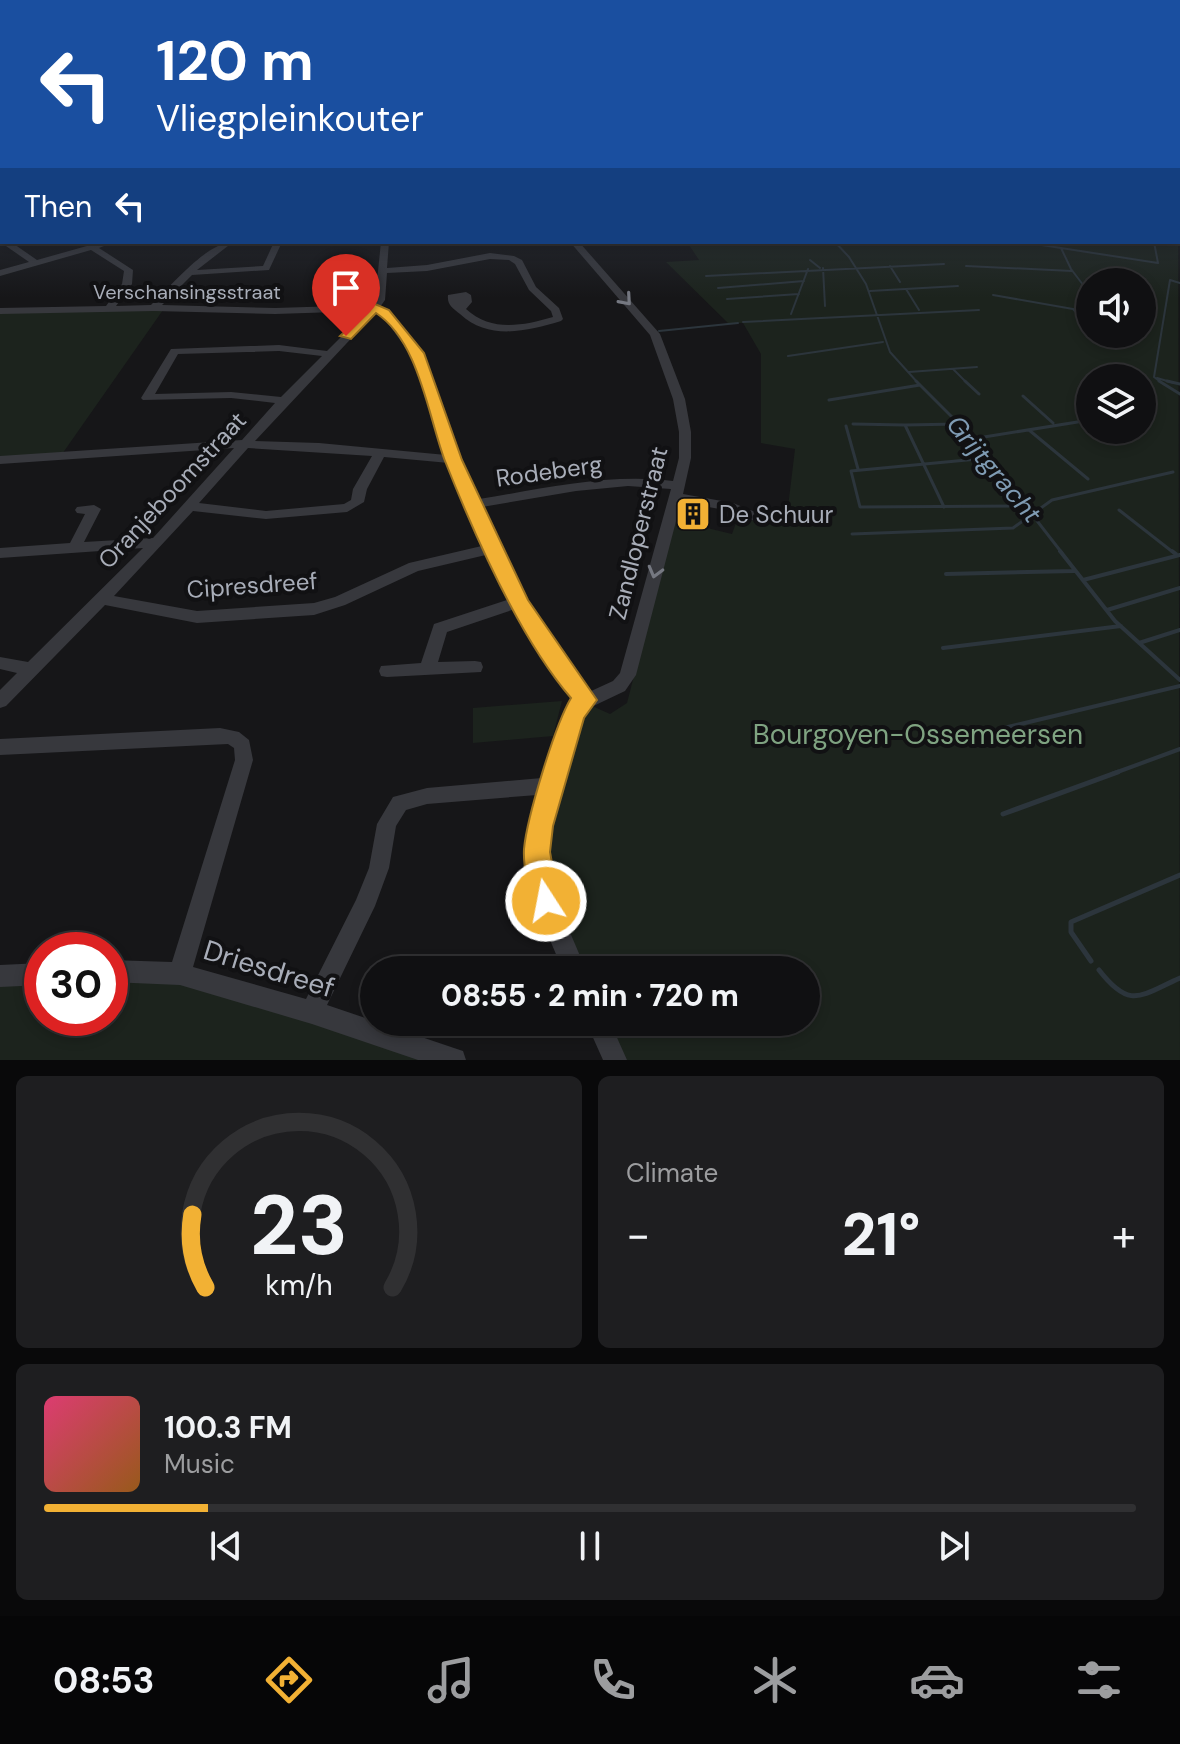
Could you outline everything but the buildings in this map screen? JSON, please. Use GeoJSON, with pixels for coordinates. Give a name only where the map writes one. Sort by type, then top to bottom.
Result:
{"type":"FeatureCollection","features":[{"type":"Feature","properties":{"kind":"street"},"geometry":{"type":"LineString","coordinates":[[3,244],[36,263]]}},
{"type":"Feature","properties":{"kind":"street"},"geometry":{"type":"LineString","coordinates":[[0,273],[103,244]]}},
{"type":"Feature","properties":{"kind":"street"},"geometry":{"type":"LineString","coordinates":[[154,308],[188,273],[226,244]]}},
{"type":"Feature","properties":{"kind":"street"},"geometry":{"type":"LineString","coordinates":[[385,244],[380,300],[375,308],[385,313],[397,327],[424,366],[454,460],[519,602],[571,683],[586,700],[578,705],[551,786],[540,826],[537,852],[546,901],[569,956]]}},
{"type":"Feature","properties":{"kind":"street","name":"Zandloperstraat"},"geometry":{"type":"LineString","coordinates":[[580,244],[649,325],[669,367],[685,432],[685,458],[628,675],[619,686],[586,700]]}},
{"type":"Feature","properties":{"kind":"street"},"geometry":{"type":"LineString","coordinates":[[92,247],[129,270],[127,284],[109,309]]}},
{"type":"Feature","properties":{"kind":"street"},"geometry":{"type":"LineString","coordinates":[[188,273],[263,269],[268,267],[277,247]]}},
{"type":"Feature","properties":{"kind":"street"},"geometry":{"type":"LineString","coordinates":[[384,271],[433,267],[486,256],[511,258],[519,262],[532,288],[556,310],[558,319],[503,330],[470,319],[460,309]]}},
{"type":"Feature","properties":{"kind":"street","name":"Verschansingsstraat"},"geometry":{"type":"LineString","coordinates":[[0,311],[375,308]]}},
{"type":"Feature","properties":{"kind":"street","name":"Oranjeboomstraat"},"geometry":{"type":"LineString","coordinates":[[0,701],[102,599],[284,401],[375,308]]}},
{"type":"Feature","properties":{"kind":"street"},"geometry":{"type":"LineString","coordinates":[[284,401],[231,395],[147,398],[175,351],[270,348],[329,354]]}},
{"type":"Feature","properties":{"kind":"street"},"geometry":{"type":"LineString","coordinates":[[0,460],[244,444],[454,460]]}},
{"type":"Feature","properties":{"kind":"street"},"geometry":{"type":"LineString","coordinates":[[189,506],[266,515],[347,508],[357,502],[360,489],[380,453]]}},
{"type":"Feature","properties":{"kind":"street","name":"Rodeberg"},"geometry":{"type":"LineString","coordinates":[[473,504],[611,483],[650,482],[760,519]]}},
{"type":"Feature","properties":{"kind":"street"},"geometry":{"type":"LineString","coordinates":[[75,547],[93,509]]}},
{"type":"Feature","properties":{"kind":"street"},"geometry":{"type":"LineString","coordinates":[[0,553],[156,542]]}},
{"type":"Feature","properties":{"kind":"street","name":"Cipresdreef"},"geometry":{"type":"LineString","coordinates":[[102,599],[197,617],[314,609],[340,601],[414,567],[493,548]]}},
{"type":"Feature","properties":{"kind":"street"},"geometry":{"type":"LineString","coordinates":[[428,669],[440,628],[519,602]]}},
{"type":"Feature","properties":{"kind":"street"},"geometry":{"type":"LineString","coordinates":[[0,663],[31,669]]}},
{"type":"Feature","properties":{"kind":"street"},"geometry":{"type":"LineString","coordinates":[[387,671],[475,667]]}},
{"type":"Feature","properties":{"kind":"street"},"geometry":{"type":"LineString","coordinates":[[0,747],[220,735],[233,737],[243,745],[244,760],[180,974]]}},
{"type":"Feature","properties":{"kind":"street"},"geometry":{"type":"LineString","coordinates":[[312,1012],[364,906],[379,868],[387,824],[400,803],[427,796],[551,786]]}},
{"type":"Feature","properties":{"kind":"street","name":"Driesdreef"},"geometry":{"type":"LineString","coordinates":[[128,972],[180,974],[312,1012],[454,1060]]}},
{"type":"Feature","properties":{"kind":"street"},"geometry":{"type":"LineString","coordinates":[[0,976],[24,975]]}},
{"type":"Feature","properties":{"kind":"street"},"geometry":{"type":"LineString","coordinates":[[604,1036],[615,1060]]}},
{"type":"Feature","properties":{"kind":"green space","name":"Bourgoyen-Ossemeersen"},"geometry":{"type":"Polygon","coordinates":[[[688,244],[1178,244],[1180,1060],[621,1060],[610,1036],[820,1036],[820,956],[574,956],[550,900],[544,825],[583,709],[590,705],[610,714],[627,703],[674,520],[732,534],[740,512],[759,525],[764,517],[788,507],[795,449],[761,443],[761,354],[743,323],[728,323],[666,262],[699,260],[688,244]]]}},
{"type":"Feature","properties":{"kind":"green space"},"geometry":{"type":"Polygon","coordinates":[[[163,310],[60,457],[0,462],[0,312],[163,310]]]}},
{"type":"Feature","properties":{"kind":"green space"},"geometry":{"type":"Polygon","coordinates":[[[562,701],[553,736],[473,743],[473,708],[562,701]]]}},
{"type":"Feature","properties":{"kind":"green space"},"geometry":{"type":"Polygon","coordinates":[[[128,979],[184,984],[218,991],[426,1060],[0,1060],[0,986],[24,983],[24,1036],[128,1036],[128,979]]]}},
{"type":"Feature","properties":{"kind":"waterway","name":"Grijtgracht"},"geometry":{"type":"LineString","coordinates":[[837,244],[856,268]]}},
{"type":"Feature","properties":{"kind":"waterway"},"geometry":{"type":"LineString","coordinates":[[1035,244],[1061,248]]}},
{"type":"Feature","properties":{"kind":"waterway"},"geometry":{"type":"LineString","coordinates":[[1061,248],[1158,263],[1154,244]]}},
{"type":"Feature","properties":{"kind":"waterway"},"geometry":{"type":"LineString","coordinates":[[1061,248],[1076,276]]}},
{"type":"Feature","properties":{"kind":"waterway"},"geometry":{"type":"LineString","coordinates":[[810,260],[820,268]]}},
{"type":"Feature","properties":{"kind":"waterway"},"geometry":{"type":"LineString","coordinates":[[890,267],[944,264]]}},
{"type":"Feature","properties":{"kind":"waterway"},"geometry":{"type":"LineString","coordinates":[[966,266],[1072,271]]}},
{"type":"Feature","properties":{"kind":"waterway"},"geometry":{"type":"LineString","coordinates":[[856,268],[890,267]]}},
{"type":"Feature","properties":{"kind":"waterway"},"geometry":{"type":"LineString","coordinates":[[890,267],[900,282]]}},
{"type":"Feature","properties":{"kind":"waterway"},"geometry":{"type":"LineString","coordinates":[[823,270],[856,268]]}},
{"type":"Feature","properties":{"kind":"waterway","name":"Grijtgracht"},"geometry":{"type":"LineString","coordinates":[[856,268],[866,284],[877,315]]}},
{"type":"Feature","properties":{"kind":"waterway"},"geometry":{"type":"LineString","coordinates":[[807,271],[823,270]]}},
{"type":"Feature","properties":{"kind":"waterway"},"geometry":{"type":"LineString","coordinates":[[823,270],[825,306]]}},
{"type":"Feature","properties":{"kind":"waterway"},"geometry":{"type":"LineString","coordinates":[[706,276],[807,271]]}},
{"type":"Feature","properties":{"kind":"waterway"},"geometry":{"type":"LineString","coordinates":[[803,281],[807,271]]}},
{"type":"Feature","properties":{"kind":"waterway"},"geometry":{"type":"LineString","coordinates":[[1161,382],[1154,377],[1170,280],[1180,283]]}},
{"type":"Feature","properties":{"kind":"waterway"},"geometry":{"type":"LineString","coordinates":[[718,288],[803,281]]}},
{"type":"Feature","properties":{"kind":"waterway"},"geometry":{"type":"LineString","coordinates":[[799,294],[803,281]]}},
{"type":"Feature","properties":{"kind":"waterway"},"geometry":{"type":"LineString","coordinates":[[870,291],[958,286]]}},
{"type":"Feature","properties":{"kind":"waterway"},"geometry":{"type":"LineString","coordinates":[[906,289],[919,310]]}},
{"type":"Feature","properties":{"kind":"waterway"},"geometry":{"type":"LineString","coordinates":[[727,299],[799,294]]}},
{"type":"Feature","properties":{"kind":"waterway"},"geometry":{"type":"LineString","coordinates":[[791,314],[799,294]]}},
{"type":"Feature","properties":{"kind":"waterway"},"geometry":{"type":"LineString","coordinates":[[993,295],[1073,309]]}},
{"type":"Feature","properties":{"kind":"waterway"},"geometry":{"type":"LineString","coordinates":[[1073,309],[1076,312]]}},
{"type":"Feature","properties":{"kind":"waterway"},"geometry":{"type":"LineString","coordinates":[[877,315],[979,310]]}},
{"type":"Feature","properties":{"kind":"waterway"},"geometry":{"type":"LineString","coordinates":[[743,322],[877,315]]}},
{"type":"Feature","properties":{"kind":"waterway","name":"Grijtgracht"},"geometry":{"type":"LineString","coordinates":[[877,315],[890,352],[918,383]]}},
{"type":"Feature","properties":{"kind":"waterway"},"geometry":{"type":"LineString","coordinates":[[659,331],[738,323]]}},
{"type":"Feature","properties":{"kind":"waterway"},"geometry":{"type":"LineString","coordinates":[[788,356],[883,342]]}},
{"type":"Feature","properties":{"kind":"waterway"},"geometry":{"type":"LineString","coordinates":[[909,372],[977,367]]}},
{"type":"Feature","properties":{"kind":"waterway"},"geometry":{"type":"LineString","coordinates":[[953,369],[965,381]]}},
{"type":"Feature","properties":{"kind":"waterway"},"geometry":{"type":"LineString","coordinates":[[1157,378],[1168,381]]}},
{"type":"Feature","properties":{"kind":"waterway"},"geometry":{"type":"LineString","coordinates":[[965,381],[979,394]]}},
{"type":"Feature","properties":{"kind":"waterway"},"geometry":{"type":"LineString","coordinates":[[1168,381],[1180,384]]}},
{"type":"Feature","properties":{"kind":"waterway"},"geometry":{"type":"LineString","coordinates":[[1168,381],[1174,383]]}},
{"type":"Feature","properties":{"kind":"waterway"},"geometry":{"type":"LineString","coordinates":[[1161,382],[1180,394]]}},
{"type":"Feature","properties":{"kind":"waterway"},"geometry":{"type":"LineString","coordinates":[[829,400],[920,385]]}},
{"type":"Feature","properties":{"kind":"waterway","name":"Grijtgracht"},"geometry":{"type":"LineString","coordinates":[[920,385],[972,437],[1032,514]]}},
{"type":"Feature","properties":{"kind":"waterway"},"geometry":{"type":"LineString","coordinates":[[1023,396],[1053,423]]}},
{"type":"Feature","properties":{"kind":"waterway"},"geometry":{"type":"LineString","coordinates":[[984,437],[1076,422]]}},
{"type":"Feature","properties":{"kind":"waterway"},"geometry":{"type":"LineString","coordinates":[[853,424],[905,425]]}},
{"type":"Feature","properties":{"kind":"waterway"},"geometry":{"type":"LineString","coordinates":[[905,425],[958,424]]}},
{"type":"Feature","properties":{"kind":"waterway"},"geometry":{"type":"LineString","coordinates":[[905,425],[924,464]]}},
{"type":"Feature","properties":{"kind":"waterway"},"geometry":{"type":"LineString","coordinates":[[846,426],[858,469]]}},
{"type":"Feature","properties":{"kind":"waterway"},"geometry":{"type":"LineString","coordinates":[[1029,430],[1088,479]]}},
{"type":"Feature","properties":{"kind":"waterway"},"geometry":{"type":"LineString","coordinates":[[924,464],[988,458]]}},
{"type":"Feature","properties":{"kind":"waterway"},"geometry":{"type":"LineString","coordinates":[[924,464],[944,506]]}},
{"type":"Feature","properties":{"kind":"waterway"},"geometry":{"type":"LineString","coordinates":[[924,464],[851,471],[860,507],[944,506]]}},
{"type":"Feature","properties":{"kind":"waterway"},"geometry":{"type":"LineString","coordinates":[[1032,514],[1052,500],[1173,472]]}},
{"type":"Feature","properties":{"kind":"waterway"},"geometry":{"type":"LineString","coordinates":[[944,506],[1024,506]]}},
{"type":"Feature","properties":{"kind":"waterway"},"geometry":{"type":"LineString","coordinates":[[1119,510],[1174,553]]}},
{"type":"Feature","properties":{"kind":"waterway"},"geometry":{"type":"LineString","coordinates":[[852,534],[1013,528],[1032,514]]}},
{"type":"Feature","properties":{"kind":"waterway","name":"Grijtgracht"},"geometry":{"type":"LineString","coordinates":[[1032,514],[1062,553]]}},
{"type":"Feature","properties":{"kind":"waterway","name":"Grijtgracht"},"geometry":{"type":"LineString","coordinates":[[1060,551],[1121,626]]}},
{"type":"Feature","properties":{"kind":"waterway"},"geometry":{"type":"LineString","coordinates":[[1172,551],[1176,554]]}},
{"type":"Feature","properties":{"kind":"waterway"},"geometry":{"type":"LineString","coordinates":[[1083,580],[1180,555]]}},
{"type":"Feature","properties":{"kind":"waterway"},"geometry":{"type":"LineString","coordinates":[[946,574],[1074,571]]}},
{"type":"Feature","properties":{"kind":"waterway"},"geometry":{"type":"LineString","coordinates":[[1107,610],[1180,588]]}},
{"type":"Feature","properties":{"kind":"waterway"},"geometry":{"type":"LineString","coordinates":[[943,648],[1121,626]]}},
{"type":"Feature","properties":{"kind":"waterway","name":"Grijtgracht"},"geometry":{"type":"LineString","coordinates":[[1121,626],[1139,643]]}},
{"type":"Feature","properties":{"kind":"waterway"},"geometry":{"type":"LineString","coordinates":[[1139,643],[1180,630]]}},
{"type":"Feature","properties":{"kind":"waterway","name":"Grijtgracht"},"geometry":{"type":"LineString","coordinates":[[1139,643],[1180,680]]}},
{"type":"Feature","properties":{"kind":"waterway"},"geometry":{"type":"LineString","coordinates":[[941,743],[1180,686]]}},
{"type":"Feature","properties":{"kind":"waterway"},"geometry":{"type":"LineString","coordinates":[[1112,774],[1180,749]]}},
{"type":"Feature","properties":{"kind":"waterway"},"geometry":{"type":"LineString","coordinates":[[1003,814],[1118,772]]}},
{"type":"Feature","properties":{"kind":"waterway"},"geometry":{"type":"LineString","coordinates":[[1091,961],[1071,932],[1071,922],[1180,875]]}},
{"type":"Feature","properties":{"kind":"waterway"},"geometry":{"type":"LineString","coordinates":[[1099,970],[1119,991],[1136,996],[1180,978]]}},
{"type":"Feature","properties":{"kind":"place","name":"De Schuur"},"geometry":{"type":"Point","coordinates":[693,514]}},
{"type":"Feature","properties":{"kind":"route"},"geometry":{"type":"LineString","coordinates":[[346,336],[375,308],[385,313],[417,353],[454,460],[519,602],[571,683],[586,700],[578,705],[573,718],[540,826],[537,852],[546,901]]}}]}
